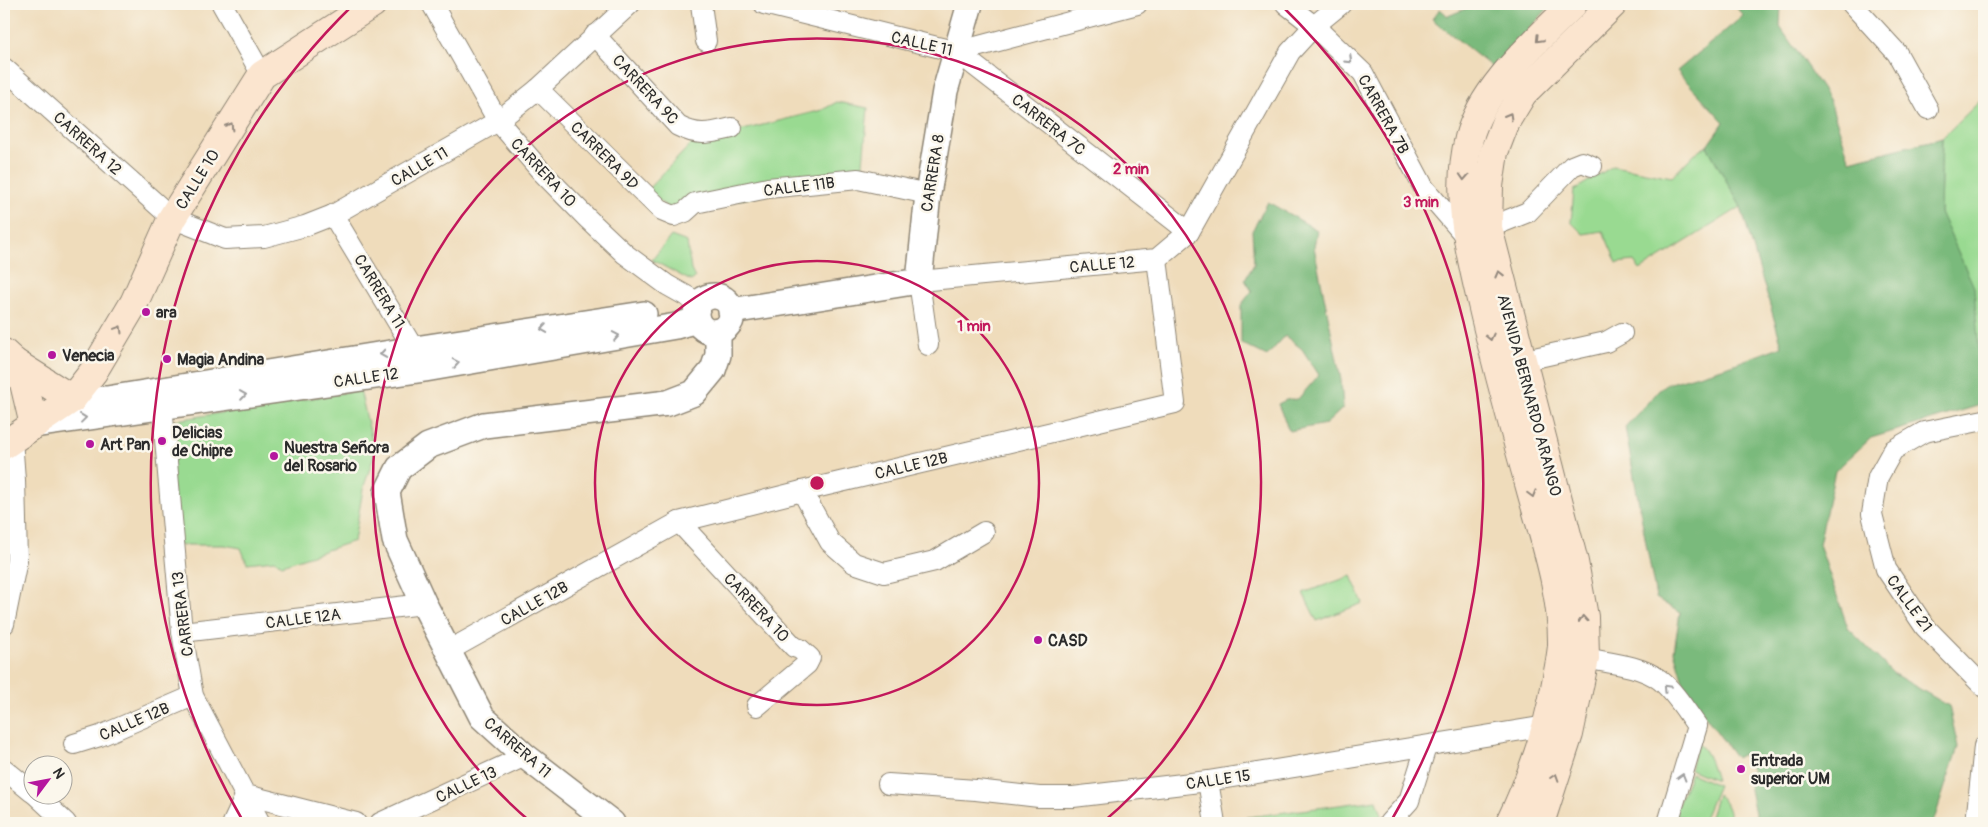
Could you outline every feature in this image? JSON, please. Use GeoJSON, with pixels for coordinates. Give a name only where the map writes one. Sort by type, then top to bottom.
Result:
{"type":"FeatureCollection","features":[{"type":"Feature","properties":{"kind":"main road","name":"CALLE 10"},"geometry":{"type":"LineString","coordinates":[[8,442],[72,399],[93,372],[134,303],[172,218],[262,75],[372,4]]}},
{"type":"Feature","properties":{"kind":"main road","name":"AVENIDA BERNARDO ARANGO"},"geometry":{"type":"LineString","coordinates":[[1540,823],[1569,734],[1585,658],[1584,617],[1574,562],[1521,361],[1477,233],[1463,178],[1469,138],[1482,107],[1498,82],[1573,4]]}},
{"type":"Feature","properties":{"kind":"main road","name":"AVENIDA BERNARDO ARANGO"},"geometry":{"type":"LineString","coordinates":[[1510,823],[1534,767],[1553,704],[1562,648],[1560,607],[1552,567],[1498,373],[1477,233],[1486,217],[1494,152],[1506,120],[1523,93],[1613,4]]}},
{"type":"Feature","properties":{"kind":"main road"},"geometry":{"type":"LineString","coordinates":[[9,358],[72,399]]}},
{"type":"Feature","properties":{"kind":"main road"},"geometry":{"type":"LineString","coordinates":[[9,358],[24,383],[34,424]]}},
{"type":"Feature","properties":{"kind":"street"},"geometry":{"type":"LineString","coordinates":[[222,4],[262,75]]}},
{"type":"Feature","properties":{"kind":"street","name":"CARRERA 10"},"geometry":{"type":"LineString","coordinates":[[432,4],[498,121],[541,171],[625,254],[708,315]]}},
{"type":"Feature","properties":{"kind":"street","name":"CALLE 11"},"geometry":{"type":"LineString","coordinates":[[172,218],[225,238],[264,237],[305,226],[333,215],[498,121],[538,89],[630,4]]}},
{"type":"Feature","properties":{"kind":"street"},"geometry":{"type":"LineString","coordinates":[[701,4],[706,41]]}},
{"type":"Feature","properties":{"kind":"street","name":"CALLE 11"},"geometry":{"type":"LineString","coordinates":[[764,4],[809,9],[957,52],[1137,4]]}},
{"type":"Feature","properties":{"kind":"street","name":"CARRERA 8"},"geometry":{"type":"LineString","coordinates":[[928,345],[919,281],[928,194],[945,91],[970,4]]}},
{"type":"Feature","properties":{"kind":"street","name":"CARRERA 7B"},"geometry":{"type":"LineString","coordinates":[[1286,4],[1314,26],[1363,73],[1424,188],[1477,233]]}},
{"type":"Feature","properties":{"kind":"street","name":"CALLE 12"},"geometry":{"type":"LineString","coordinates":[[34,424],[162,398],[420,359],[673,310],[708,315],[919,281],[1157,259],[1189,232],[1290,52],[1314,26],[1341,4]]}},
{"type":"Feature","properties":{"kind":"street"},"geometry":{"type":"LineString","coordinates":[[1852,4],[1897,53],[1928,109]]}},
{"type":"Feature","properties":{"kind":"street","name":"CARRERA 9C"},"geometry":{"type":"LineString","coordinates":[[595,35],[678,126],[690,132],[704,134],[732,128]]}},
{"type":"Feature","properties":{"kind":"street","name":"CARRERA 7C"},"geometry":{"type":"LineString","coordinates":[[957,52],[1189,232]]}},
{"type":"Feature","properties":{"kind":"street","name":"CARRERA 12"},"geometry":{"type":"LineString","coordinates":[[4,68],[172,218]]}},
{"type":"Feature","properties":{"kind":"street","name":"CARRERA 9D"},"geometry":{"type":"LineString","coordinates":[[538,89],[662,211],[674,216]]}},
{"type":"Feature","properties":{"kind":"street"},"geometry":{"type":"LineString","coordinates":[[1477,233],[1528,212],[1572,166],[1582,162],[1592,166]]}},
{"type":"Feature","properties":{"kind":"street","name":"CALLE 11B"},"geometry":{"type":"LineString","coordinates":[[674,216],[686,212],[695,203],[768,188],[858,179],[928,194]]}},
{"type":"Feature","properties":{"kind":"street","name":"CARRERA 11"},"geometry":{"type":"LineString","coordinates":[[333,215],[420,359]]}},
{"type":"Feature","properties":{"kind":"street","name":"CALLE 12B"},"geometry":{"type":"LineString","coordinates":[[448,651],[679,522],[1175,403],[1157,259]]}},
{"type":"Feature","properties":{"kind":"street"},"geometry":{"type":"LineString","coordinates":[[448,651],[395,540],[387,492],[399,468],[428,446],[484,425],[668,403],[694,393],[713,370],[718,355],[708,315]]}},
{"type":"Feature","properties":{"kind":"street"},"geometry":{"type":"LineString","coordinates":[[1521,361],[1606,342],[1622,333]]}},
{"type":"Feature","properties":{"kind":"street","name":"CALLE 12"},"geometry":{"type":"LineString","coordinates":[[72,399],[162,398]]}},
{"type":"Feature","properties":{"kind":"street","name":"CARRERA 13"},"geometry":{"type":"LineString","coordinates":[[162,398],[182,632],[193,696],[260,823]]}},
{"type":"Feature","properties":{"kind":"street","name":"CALLE 21"},"geometry":{"type":"LineString","coordinates":[[1984,420],[1924,432],[1893,450],[1878,477],[1872,514],[1886,569],[1925,627],[1984,688]]}},
{"type":"Feature","properties":{"kind":"street"},"geometry":{"type":"LineString","coordinates":[[4,624],[17,560],[15,480],[8,442]]}},
{"type":"Feature","properties":{"kind":"street"},"geometry":{"type":"LineString","coordinates":[[802,491],[830,542],[854,564],[884,573],[935,561],[984,532]]}},
{"type":"Feature","properties":{"kind":"street","name":"CARRERA 10"},"geometry":{"type":"LineString","coordinates":[[679,522],[794,647],[800,649],[810,658],[807,664],[757,706]]}},
{"type":"Feature","properties":{"kind":"street","name":"CALLE 12A"},"geometry":{"type":"LineString","coordinates":[[182,632],[424,604]]}},
{"type":"Feature","properties":{"kind":"street","name":"CARRERA 11"},"geometry":{"type":"LineString","coordinates":[[448,651],[482,717],[525,756],[612,823]]}},
{"type":"Feature","properties":{"kind":"street"},"geometry":{"type":"LineString","coordinates":[[1585,658],[1654,676],[1672,692],[1697,726],[1668,823]]}},
{"type":"Feature","properties":{"kind":"street","name":"CALLE 12B"},"geometry":{"type":"LineString","coordinates":[[74,744],[100,736],[193,696]]}},
{"type":"Feature","properties":{"kind":"street","name":"CALLE 15"},"geometry":{"type":"LineString","coordinates":[[888,784],[976,790],[1039,798],[1073,797],[1208,781],[1546,726]]}},
{"type":"Feature","properties":{"kind":"street"},"geometry":{"type":"LineString","coordinates":[[1976,823],[1984,746]]}},
{"type":"Feature","properties":{"kind":"street"},"geometry":{"type":"LineString","coordinates":[[1389,823],[1409,801],[1426,747]]}},
{"type":"Feature","properties":{"kind":"street","name":"CALLE 13"},"geometry":{"type":"LineString","coordinates":[[380,823],[525,756]]}},
{"type":"Feature","properties":{"kind":"street"},"geometry":{"type":"LineString","coordinates":[[4,769],[22,783]]}},
{"type":"Feature","properties":{"kind":"street"},"geometry":{"type":"LineString","coordinates":[[1208,781],[1215,823]]}},
{"type":"Feature","properties":{"kind":"street"},"geometry":{"type":"LineString","coordinates":[[233,823],[246,795],[356,823]]}},
{"type":"Feature","properties":{"kind":"street"},"geometry":{"type":"LineString","coordinates":[[46,804],[66,823]]}},
{"type":"Feature","properties":{"kind":"green space"},"geometry":{"type":"Polygon","coordinates":[[[1472,4],[1480,7],[1483,4],[1552,4],[1493,68],[1432,19],[1440,9],[1448,16],[1472,4]]]}},
{"type":"Feature","properties":{"kind":"green space"},"geometry":{"type":"Polygon","coordinates":[[[1734,4],[1781,4],[1780,27],[1829,99],[1850,161],[1942,138],[1940,212],[1974,287],[1980,369],[1984,367],[1984,404],[1871,438],[1835,471],[1819,544],[1848,628],[1894,674],[1949,706],[1958,747],[1933,823],[1757,823],[1747,775],[1753,771],[1743,754],[1736,758],[1685,688],[1674,651],[1680,613],[1656,598],[1625,427],[1664,385],[1729,366],[1782,346],[1741,207],[1707,146],[1724,122],[1677,71],[1743,16],[1734,4]]]}},
{"type":"Feature","properties":{"kind":"green space"},"geometry":{"type":"Polygon","coordinates":[[[1984,97],[1984,367],[1980,370],[1940,212],[1942,138],[1984,97]]]}},
{"type":"Feature","properties":{"kind":"green space"},"geometry":{"type":"Polygon","coordinates":[[[837,102],[868,108],[862,175],[675,213],[646,191],[692,143],[822,110],[837,102]]]}},
{"type":"Feature","properties":{"kind":"green space"},"geometry":{"type":"Polygon","coordinates":[[[1707,146],[1741,207],[1640,270],[1634,261],[1617,263],[1603,231],[1583,234],[1571,222],[1574,190],[1613,166],[1672,177],[1694,154],[1707,146]]]}},
{"type":"Feature","properties":{"kind":"green space"},"geometry":{"type":"Polygon","coordinates":[[[1268,202],[1317,230],[1314,247],[1341,380],[1343,408],[1326,424],[1289,431],[1278,404],[1286,400],[1298,399],[1319,375],[1302,349],[1285,336],[1267,356],[1241,343],[1241,305],[1252,291],[1245,280],[1254,264],[1252,231],[1268,202]]]}},
{"type":"Feature","properties":{"kind":"green space"},"geometry":{"type":"Polygon","coordinates":[[[671,236],[687,242],[691,270],[695,278],[691,281],[652,260],[671,236]]]}},
{"type":"Feature","properties":{"kind":"green space"},"geometry":{"type":"Polygon","coordinates":[[[360,390],[375,453],[363,489],[354,541],[282,565],[274,560],[247,563],[241,548],[224,545],[178,545],[165,422],[360,390]]]}},
{"type":"Feature","properties":{"kind":"green space"},"geometry":{"type":"Polygon","coordinates":[[[1351,576],[1363,603],[1317,621],[1303,593],[1351,576]]]}},
{"type":"Feature","properties":{"kind":"green space"},"geometry":{"type":"Polygon","coordinates":[[[1697,743],[1707,755],[1716,780],[1690,769],[1697,743]]]}},
{"type":"Feature","properties":{"kind":"green space"},"geometry":{"type":"Polygon","coordinates":[[[1691,773],[1718,785],[1702,823],[1674,814],[1691,773]]]}},
{"type":"Feature","properties":{"kind":"green space"},"geometry":{"type":"Polygon","coordinates":[[[1717,794],[1725,803],[1732,823],[1708,823],[1717,794]]]}},
{"type":"Feature","properties":{"kind":"green space"},"geometry":{"type":"Polygon","coordinates":[[[1377,800],[1382,815],[1378,823],[1240,823],[1241,818],[1377,800]]]}},
{"type":"Feature","properties":{"kind":"place","name":"ara"},"geometry":{"type":"Point","coordinates":[146,312]}},
{"type":"Feature","properties":{"kind":"place","name":"Venecia"},"geometry":{"type":"Point","coordinates":[52,355]}},
{"type":"Feature","properties":{"kind":"place","name":"Magia Andina"},"geometry":{"type":"Point","coordinates":[167,359]}},
{"type":"Feature","properties":{"kind":"place","name":"Delicias de Chipre"},"geometry":{"type":"Point","coordinates":[162,441]}},
{"type":"Feature","properties":{"kind":"place","name":"Art Pan"},"geometry":{"type":"Point","coordinates":[90,444]}},
{"type":"Feature","properties":{"kind":"place","name":"Nuestra Señora del Rosario"},"geometry":{"type":"Point","coordinates":[274,456]}},
{"type":"Feature","properties":{"kind":"place","name":"CASD"},"geometry":{"type":"Point","coordinates":[1038,640]}},
{"type":"Feature","properties":{"kind":"place","name":"Entrada superior UM"},"geometry":{"type":"Point","coordinates":[1741,769]}}]}
